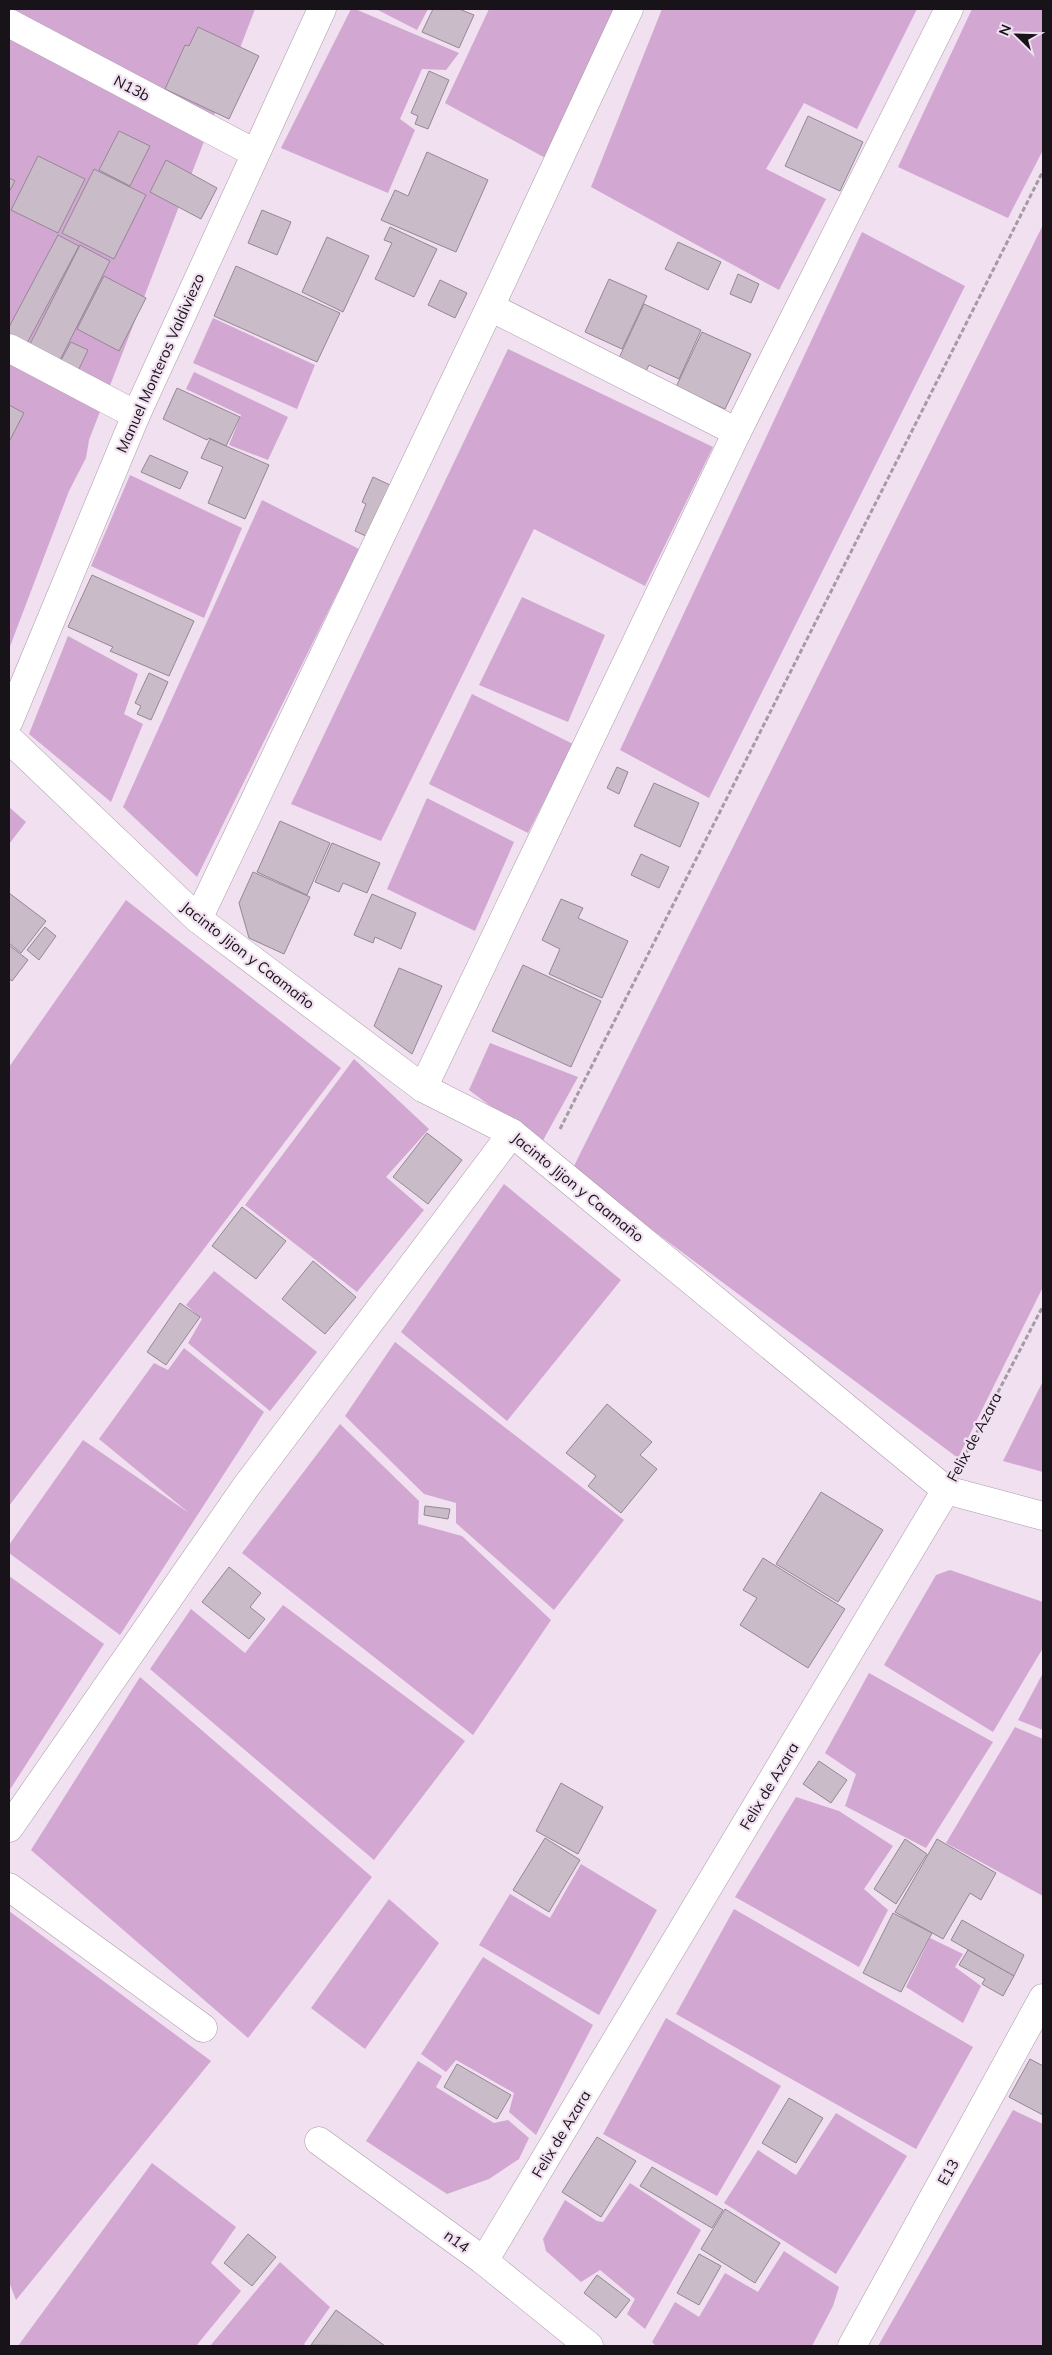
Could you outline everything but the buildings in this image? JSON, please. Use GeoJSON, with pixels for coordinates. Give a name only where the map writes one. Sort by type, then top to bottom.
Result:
{"type":"FeatureCollection","features":[{"type":"Feature","properties":{"kind":"street","name":"Manuel Monteros Valdiviezo"},"geometry":{"type":"LineString","coordinates":[[9,721],[136,415],[254,153],[322,9]]}},
{"type":"Feature","properties":{"kind":"street"},"geometry":{"type":"LineString","coordinates":[[198,919],[490,307],[629,9]]}},
{"type":"Feature","properties":{"kind":"street"},"geometry":{"type":"LineString","coordinates":[[423,1088],[737,432],[949,9]]}},
{"type":"Feature","properties":{"kind":"street","name":"N13b"},"geometry":{"type":"LineString","coordinates":[[9,23],[254,153]]}},
{"type":"Feature","properties":{"kind":"street"},"geometry":{"type":"LineString","coordinates":[[490,307],[737,432]]}},
{"type":"Feature","properties":{"kind":"street"},"geometry":{"type":"LineString","coordinates":[[9,348],[136,415]]}},
{"type":"Feature","properties":{"kind":"street","name":"Jacinto Jijon y Caamaño"},"geometry":{"type":"LineString","coordinates":[[9,739],[198,919],[423,1088],[512,1133],[946,1490],[1043,1516]]}},
{"type":"Feature","properties":{"kind":"street"},"geometry":{"type":"LineString","coordinates":[[9,1828],[245,1488],[512,1133]]}},
{"type":"Feature","properties":{"kind":"street","name":"Felix de Azara"},"geometry":{"type":"LineString","coordinates":[[484,2261],[946,1490]]}},
{"type":"Feature","properties":{"kind":"street"},"geometry":{"type":"LineString","coordinates":[[9,1888],[202,2028]]}},
{"type":"Feature","properties":{"kind":"street","name":"E13"},"geometry":{"type":"LineString","coordinates":[[852,2346],[1043,1998]]}},
{"type":"Feature","properties":{"kind":"street","name":"n14"},"geometry":{"type":"LineString","coordinates":[[319,2141],[484,2261],[589,2346]]}},
{"type":"Feature","properties":{"kind":"path"},"geometry":{"type":"LineString","coordinates":[[545,1159],[1043,171]]}},
{"type":"Feature","properties":{"kind":"path","name":"Felix de Azara"},"geometry":{"type":"LineString","coordinates":[[946,1490],[1043,1306]]}},
{"type":"Feature","properties":{"kind":"shaded area"},"geometry":{"type":"Polygon","coordinates":[[[9,9],[255,9],[89,440],[86,458],[69,491],[9,649],[9,9]]]}},
{"type":"Feature","properties":{"kind":"shaded area"},"geometry":{"type":"Polygon","coordinates":[[[351,9],[355,9],[459,53],[446,70],[422,69],[400,119],[415,130],[388,193],[281,148],[351,9]]]}},
{"type":"Feature","properties":{"kind":"shaded area"},"geometry":{"type":"Polygon","coordinates":[[[376,9],[428,9],[417,30],[376,9]]]}},
{"type":"Feature","properties":{"kind":"shaded area"},"geometry":{"type":"Polygon","coordinates":[[[489,9],[614,9],[549,160],[445,103],[489,9]]]}},
{"type":"Feature","properties":{"kind":"shaded area"},"geometry":{"type":"Polygon","coordinates":[[[662,9],[917,9],[857,129],[804,103],[766,169],[826,199],[779,290],[591,187],[662,9]]]}},
{"type":"Feature","properties":{"kind":"shaded area"},"geometry":{"type":"Polygon","coordinates":[[[972,9],[1043,9],[1043,150],[1008,218],[898,167],[972,9]]]}},
{"type":"Feature","properties":{"kind":"shaded area"},"geometry":{"type":"Polygon","coordinates":[[[1043,225],[1043,1287],[958,1458],[572,1170],[1043,225]]]}},
{"type":"Feature","properties":{"kind":"shaded area"},"geometry":{"type":"Polygon","coordinates":[[[862,232],[965,286],[709,798],[620,750],[862,232]]]}},
{"type":"Feature","properties":{"kind":"shaded area"},"geometry":{"type":"Polygon","coordinates":[[[213,318],[315,365],[297,409],[193,363],[213,318]]]}},
{"type":"Feature","properties":{"kind":"shaded area"},"geometry":{"type":"Polygon","coordinates":[[[508,349],[713,447],[645,586],[534,529],[381,841],[291,804],[508,349]]]}},
{"type":"Feature","properties":{"kind":"shaded area"},"geometry":{"type":"Polygon","coordinates":[[[194,372],[288,417],[268,460],[229,445],[241,415],[186,389],[194,372]]]}},
{"type":"Feature","properties":{"kind":"shaded area"},"geometry":{"type":"Polygon","coordinates":[[[130,475],[242,528],[204,618],[91,566],[130,475]]]}},
{"type":"Feature","properties":{"kind":"shaded area"},"geometry":{"type":"Polygon","coordinates":[[[262,500],[359,549],[197,877],[123,807],[262,500]]]}},
{"type":"Feature","properties":{"kind":"shaded area"},"geometry":{"type":"Polygon","coordinates":[[[522,597],[605,635],[568,722],[479,685],[522,597]]]}},
{"type":"Feature","properties":{"kind":"shaded area"},"geometry":{"type":"Polygon","coordinates":[[[68,636],[138,674],[124,714],[143,724],[111,802],[29,734],[68,636]]]}},
{"type":"Feature","properties":{"kind":"shaded area"},"geometry":{"type":"Polygon","coordinates":[[[472,694],[573,744],[528,833],[429,784],[472,694]]]}},
{"type":"Feature","properties":{"kind":"shaded area"},"geometry":{"type":"Polygon","coordinates":[[[427,798],[514,842],[475,931],[387,889],[427,798]]]}},
{"type":"Feature","properties":{"kind":"shaded area"},"geometry":{"type":"Polygon","coordinates":[[[9,807],[26,822],[9,844],[9,807]]]}},
{"type":"Feature","properties":{"kind":"shaded area"},"geometry":{"type":"Polygon","coordinates":[[[126,900],[341,1068],[9,1506],[9,1067],[126,900]]]}},
{"type":"Feature","properties":{"kind":"shaded area"},"geometry":{"type":"Polygon","coordinates":[[[490,1043],[578,1077],[541,1144],[469,1090],[490,1043]]]}},
{"type":"Feature","properties":{"kind":"shaded area"},"geometry":{"type":"Polygon","coordinates":[[[354,1059],[429,1129],[386,1177],[424,1210],[357,1292],[245,1205],[354,1059]]]}},
{"type":"Feature","properties":{"kind":"shaded area"},"geometry":{"type":"Polygon","coordinates":[[[504,1184],[621,1280],[507,1421],[401,1332],[504,1184]]]}},
{"type":"Feature","properties":{"kind":"shaded area"},"geometry":{"type":"Polygon","coordinates":[[[214,1271],[317,1352],[270,1411],[188,1343],[202,1319],[186,1305],[214,1271]]]}},
{"type":"Feature","properties":{"kind":"shaded area"},"geometry":{"type":"Polygon","coordinates":[[[395,1342],[624,1520],[554,1610],[456,1523],[456,1503],[424,1494],[345,1416],[395,1342]]]}},
{"type":"Feature","properties":{"kind":"shaded area"},"geometry":{"type":"Polygon","coordinates":[[[184,1348],[264,1412],[120,1635],[9,1553],[9,1545],[83,1440],[189,1513],[99,1439],[154,1363],[168,1370],[184,1348]]]}},
{"type":"Feature","properties":{"kind":"shaded area"},"geometry":{"type":"Polygon","coordinates":[[[1043,1381],[1043,1472],[1003,1461],[1043,1381]]]}},
{"type":"Feature","properties":{"kind":"shaded area"},"geometry":{"type":"Polygon","coordinates":[[[340,1424],[419,1501],[418,1524],[462,1536],[551,1620],[473,1735],[242,1553],[340,1424]]]}},
{"type":"Feature","properties":{"kind":"shaded area"},"geometry":{"type":"Polygon","coordinates":[[[950,1570],[1043,1602],[1043,1648],[993,1732],[884,1665],[936,1575],[950,1570]]]}},
{"type":"Feature","properties":{"kind":"shaded area"},"geometry":{"type":"Polygon","coordinates":[[[9,1576],[104,1644],[9,1791],[9,1576]]]}},
{"type":"Feature","properties":{"kind":"shaded area"},"geometry":{"type":"Polygon","coordinates":[[[283,1605],[465,1741],[374,1860],[150,1669],[191,1609],[245,1653],[283,1605]]]}},
{"type":"Feature","properties":{"kind":"shaded area"},"geometry":{"type":"Polygon","coordinates":[[[869,1673],[993,1742],[926,1848],[845,1806],[856,1774],[825,1753],[869,1673]]]}},
{"type":"Feature","properties":{"kind":"shaded area"},"geometry":{"type":"Polygon","coordinates":[[[1043,1673],[1043,1730],[1018,1720],[1043,1673]]]}},
{"type":"Feature","properties":{"kind":"shaded area"},"geometry":{"type":"Polygon","coordinates":[[[140,1677],[372,1877],[248,2038],[31,1850],[140,1677]]]}},
{"type":"Feature","properties":{"kind":"shaded area"},"geometry":{"type":"Polygon","coordinates":[[[1015,1727],[1043,1739],[1043,1896],[946,1843],[1015,1727]]]}},
{"type":"Feature","properties":{"kind":"shaded area"},"geometry":{"type":"Polygon","coordinates":[[[796,1797],[839,1811],[893,1846],[864,1889],[888,1910],[859,1967],[735,1897],[796,1797]]]}},
{"type":"Feature","properties":{"kind":"shaded area"},"geometry":{"type":"Polygon","coordinates":[[[581,1864],[657,1910],[599,2015],[479,1945],[510,1894],[550,1918],[581,1864]]]}},
{"type":"Feature","properties":{"kind":"shaded area"},"geometry":{"type":"Polygon","coordinates":[[[389,1899],[439,1943],[365,2049],[311,2008],[389,1899]]]}},
{"type":"Feature","properties":{"kind":"shaded area"},"geometry":{"type":"Polygon","coordinates":[[[734,1909],[973,2047],[916,2149],[676,2014],[734,1909]]]}},
{"type":"Feature","properties":{"kind":"shaded area"},"geometry":{"type":"Polygon","coordinates":[[[9,1911],[211,2061],[16,2300],[9,2282],[9,1911]]]}},
{"type":"Feature","properties":{"kind":"shaded area"},"geometry":{"type":"Polygon","coordinates":[[[930,1938],[963,1954],[955,1967],[981,1986],[963,2023],[906,1987],[930,1938]]]}},
{"type":"Feature","properties":{"kind":"shaded area"},"geometry":{"type":"Polygon","coordinates":[[[483,1957],[593,2025],[536,2135],[509,2112],[514,2093],[456,2060],[446,2072],[421,2054],[483,1957]]]}},
{"type":"Feature","properties":{"kind":"shaded area"},"geometry":{"type":"Polygon","coordinates":[[[666,2018],[781,2086],[717,2196],[603,2134],[666,2018]]]}},
{"type":"Feature","properties":{"kind":"shaded area"},"geometry":{"type":"Polygon","coordinates":[[[418,2061],[442,2076],[436,2087],[494,2123],[508,2120],[529,2138],[519,2159],[489,2179],[447,2194],[366,2141],[418,2061]]]}},
{"type":"Feature","properties":{"kind":"shaded area"},"geometry":{"type":"Polygon","coordinates":[[[1013,2110],[1043,2124],[1043,2342],[1041,2346],[878,2346],[1013,2110]]]}},
{"type":"Feature","properties":{"kind":"shaded area"},"geometry":{"type":"Polygon","coordinates":[[[836,2113],[907,2156],[836,2274],[724,2203],[758,2150],[796,2175],[836,2113]]]}},
{"type":"Feature","properties":{"kind":"shaded area"},"geometry":{"type":"Polygon","coordinates":[[[152,2163],[236,2227],[211,2263],[241,2291],[196,2346],[18,2346],[152,2163]]]}},
{"type":"Feature","properties":{"kind":"shaded area"},"geometry":{"type":"Polygon","coordinates":[[[630,2183],[701,2230],[645,2329],[627,2314],[635,2299],[600,2270],[581,2282],[546,2251],[543,2239],[565,2200],[597,2221],[603,2222],[630,2183]]]}},
{"type":"Feature","properties":{"kind":"shaded area"},"geometry":{"type":"Polygon","coordinates":[[[784,2251],[839,2287],[833,2306],[812,2346],[656,2346],[652,2342],[675,2302],[699,2317],[725,2273],[758,2292],[784,2251]]]}},
{"type":"Feature","properties":{"kind":"shaded area"},"geometry":{"type":"Polygon","coordinates":[[[280,2262],[330,2307],[304,2344],[306,2346],[210,2346],[280,2262]]]}}]}
